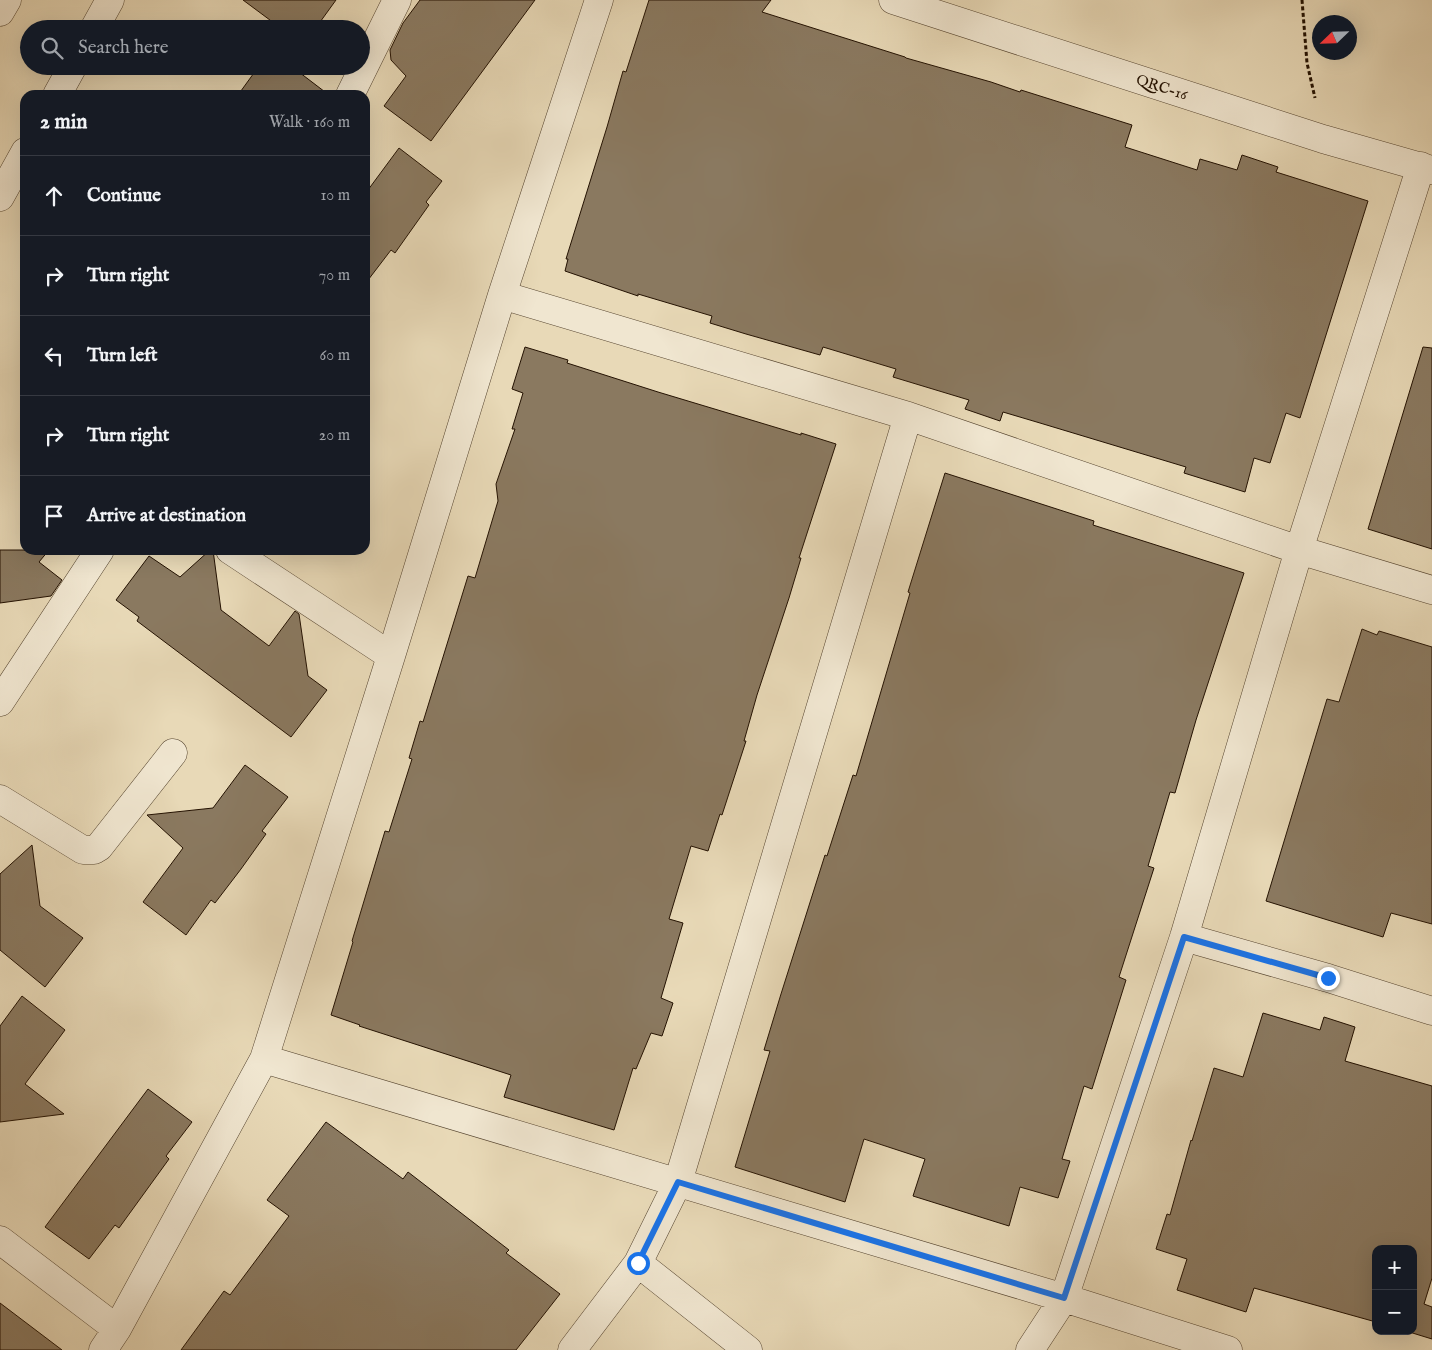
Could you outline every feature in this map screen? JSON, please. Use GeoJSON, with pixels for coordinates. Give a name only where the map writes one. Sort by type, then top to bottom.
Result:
{"type":"FeatureCollection","features":[{"type":"Feature","properties":{"kind":"street"},"geometry":{"type":"LineString","coordinates":[[0,12],[6,0]]}},
{"type":"Feature","properties":{"kind":"street"},"geometry":{"type":"LineString","coordinates":[[99,20],[110,0]]}},
{"type":"Feature","properties":{"kind":"street"},"geometry":{"type":"LineString","coordinates":[[370,55],[397,0]]}},
{"type":"Feature","properties":{"kind":"street"},"geometry":{"type":"LineString","coordinates":[[0,1240],[110,1340],[264,1059],[392,656],[502,294],[599,0]]}},
{"type":"Feature","properties":{"kind":"street","name":"QRC-16"},"geometry":{"type":"LineString","coordinates":[[893,0],[1323,139],[1426,168]]}},
{"type":"Feature","properties":{"kind":"street"},"geometry":{"type":"LineString","coordinates":[[60,90],[68,75]]}},
{"type":"Feature","properties":{"kind":"street"},"geometry":{"type":"LineString","coordinates":[[352,90],[360,75]]}},
{"type":"Feature","properties":{"kind":"street"},"geometry":{"type":"LineString","coordinates":[[0,197],[20,161]]}},
{"type":"Feature","properties":{"kind":"street"},"geometry":{"type":"LineString","coordinates":[[1030,1350],[1064,1298],[1184,937],[1300,550],[1426,168]]}},
{"type":"Feature","properties":{"kind":"street"},"geometry":{"type":"LineString","coordinates":[[502,294],[908,416],[1300,550],[1432,590]]}},
{"type":"Feature","properties":{"kind":"street"},"geometry":{"type":"LineString","coordinates":[[572,1350],[638,1263],[678,1182],[908,416]]}},
{"type":"Feature","properties":{"kind":"street"},"geometry":{"type":"LineString","coordinates":[[0,702],[97,555]]}},
{"type":"Feature","properties":{"kind":"street"},"geometry":{"type":"LineString","coordinates":[[238,555],[392,656]]}},
{"type":"Feature","properties":{"kind":"street"},"geometry":{"type":"LineString","coordinates":[[0,799],[83,850],[94,850],[99,847],[173,752]]}},
{"type":"Feature","properties":{"kind":"street"},"geometry":{"type":"LineString","coordinates":[[1184,937],[1328,978],[1432,1011]]}},
{"type":"Feature","properties":{"kind":"street"},"geometry":{"type":"LineString","coordinates":[[264,1059],[1064,1298],[1228,1350]]}},
{"type":"Feature","properties":{"kind":"street"},"geometry":{"type":"LineString","coordinates":[[638,1263],[748,1350]]}},
{"type":"Feature","properties":{"kind":"path"},"geometry":{"type":"LineString","coordinates":[[1302,0],[1307,63],[1323,139]]}},
{"type":"Feature","properties":{"kind":"building"},"geometry":{"type":"Polygon","coordinates":[[[243,0],[336,0],[322,20],[270,20],[243,0]]]}},
{"type":"Feature","properties":{"kind":"building"},"geometry":{"type":"Polygon","coordinates":[[[420,0],[535,0],[431,141],[384,106],[406,76],[391,60],[390,50],[403,23],[420,0]]]}},
{"type":"Feature","properties":{"kind":"building"},"geometry":{"type":"Polygon","coordinates":[[[649,0],[771,0],[762,12],[906,58],[1020,92],[1021,90],[1132,125],[1125,147],[1197,170],[1200,159],[1237,170],[1242,155],[1278,167],[1276,172],[1368,201],[1300,418],[1286,413],[1270,463],[1254,458],[1245,492],[1184,473],[1186,467],[1003,412],[1000,421],[965,409],[969,400],[893,377],[896,369],[823,347],[820,355],[746,334],[710,323],[712,316],[638,294],[638,296],[565,271],[568,259],[566,259],[623,71],[626,72],[649,0]]]}},
{"type":"Feature","properties":{"kind":"building"},"geometry":{"type":"Polygon","coordinates":[[[252,75],[303,75],[322,90],[242,90],[252,75]]]}},
{"type":"Feature","properties":{"kind":"building"},"geometry":{"type":"Polygon","coordinates":[[[399,148],[442,181],[426,202],[429,205],[395,253],[391,250],[370,277],[370,187],[399,148]]]}},
{"type":"Feature","properties":{"kind":"building"},"geometry":{"type":"Polygon","coordinates":[[[525,347],[568,360],[567,363],[658,392],[836,444],[799,558],[801,558],[757,695],[744,741],[746,741],[722,815],[720,814],[708,851],[691,846],[669,919],[683,923],[661,998],[673,1003],[662,1036],[651,1033],[636,1069],[633,1068],[614,1130],[504,1097],[511,1075],[359,1026],[331,1015],[385,831],[389,832],[412,759],[409,758],[420,721],[423,722],[468,576],[475,578],[498,501],[496,484],[515,429],[512,429],[523,393],[512,389],[525,347]]]}},
{"type":"Feature","properties":{"kind":"building"},"geometry":{"type":"Polygon","coordinates":[[[1423,347],[1432,348],[1432,549],[1368,529],[1423,347]]]}},
{"type":"Feature","properties":{"kind":"building"},"geometry":{"type":"Polygon","coordinates":[[[945,473],[1094,521],[1093,525],[1244,573],[1196,720],[1175,793],[1170,792],[1148,866],[1154,868],[1119,977],[1126,980],[1092,1089],[1084,1086],[1062,1159],[1070,1161],[1058,1198],[1020,1187],[1009,1226],[913,1196],[925,1159],[864,1139],[845,1202],[735,1167],[770,1051],[764,1050],[825,855],[827,856],[853,775],[856,776],[910,593],[908,592],[945,473]]]}},
{"type":"Feature","properties":{"kind":"building"},"geometry":{"type":"Polygon","coordinates":[[[0,550],[20,550],[20,555],[45,555],[39,562],[62,580],[51,596],[0,603],[0,550]]]}},
{"type":"Feature","properties":{"kind":"building"},"geometry":{"type":"Polygon","coordinates":[[[204,555],[214,555],[221,610],[269,646],[295,611],[299,614],[308,676],[327,690],[291,737],[137,621],[139,617],[116,600],[149,556],[180,577],[204,555]]]}},
{"type":"Feature","properties":{"kind":"building"},"geometry":{"type":"Polygon","coordinates":[[[1362,629],[1377,635],[1379,631],[1432,647],[1432,924],[1391,913],[1383,937],[1266,901],[1327,699],[1339,702],[1362,629]]]}},
{"type":"Feature","properties":{"kind":"building"},"geometry":{"type":"Polygon","coordinates":[[[245,765],[288,797],[262,831],[266,834],[241,869],[215,903],[211,900],[186,935],[143,902],[183,848],[147,815],[213,808],[245,765]]]}},
{"type":"Feature","properties":{"kind":"building"},"geometry":{"type":"Polygon","coordinates":[[[32,845],[40,906],[83,938],[45,987],[0,950],[0,874],[32,845]]]}},
{"type":"Feature","properties":{"kind":"building"},"geometry":{"type":"Polygon","coordinates":[[[22,996],[65,1030],[25,1084],[64,1114],[0,1122],[0,1026],[22,996]]]}},
{"type":"Feature","properties":{"kind":"building"},"geometry":{"type":"Polygon","coordinates":[[[1263,1013],[1320,1030],[1324,1017],[1355,1027],[1345,1061],[1432,1086],[1432,1278],[1424,1304],[1432,1307],[1432,1339],[1417,1334],[1417,1245],[1372,1245],[1372,1321],[1254,1288],[1246,1312],[1177,1290],[1187,1259],[1156,1249],[1167,1214],[1170,1215],[1214,1068],[1243,1077],[1263,1013]]]}},
{"type":"Feature","properties":{"kind":"building"},"geometry":{"type":"Polygon","coordinates":[[[148,1089],[192,1122],[166,1156],[169,1159],[119,1228],[115,1225],[89,1259],[45,1227],[148,1089]]]}},
{"type":"Feature","properties":{"kind":"building"},"geometry":{"type":"Polygon","coordinates":[[[326,1122],[403,1179],[408,1172],[509,1250],[506,1253],[560,1294],[516,1350],[181,1350],[224,1291],[230,1295],[289,1216],[267,1200],[326,1122]]]}},
{"type":"Feature","properties":{"kind":"building"},"geometry":{"type":"Polygon","coordinates":[[[0,1303],[62,1350],[0,1350],[0,1303]]]}},
{"type":"Feature","properties":{"kind":"route"},"geometry":{"type":"LineString","coordinates":[[638,1263],[678,1182],[1064,1298],[1184,937],[1328,978]]}}]}
